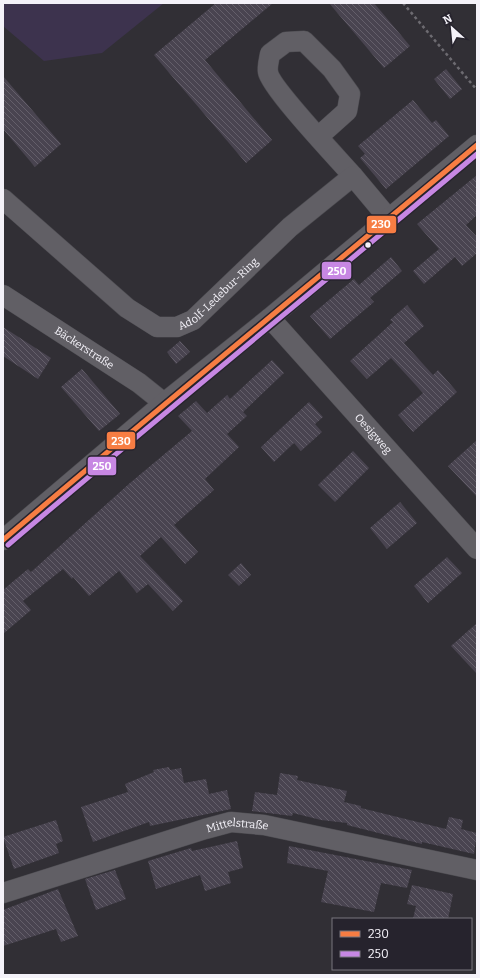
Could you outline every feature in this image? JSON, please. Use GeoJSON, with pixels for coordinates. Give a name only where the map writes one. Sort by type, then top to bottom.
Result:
{"type":"FeatureCollection","features":[{"type":"Feature","properties":{"kind":"street"},"geometry":{"type":"LineString","coordinates":[[318,136],[348,111],[350,94],[332,69],[304,41],[286,42],[270,54],[268,73],[275,87],[389,219]]}},
{"type":"Feature","properties":{"kind":"street"},"geometry":{"type":"LineString","coordinates":[[3,540],[164,403],[270,318],[477,146]]}},
{"type":"Feature","properties":{"kind":"street","name":"Adolf-Ledebur-Ring"},"geometry":{"type":"LineString","coordinates":[[3,199],[127,308],[157,327],[177,327],[193,320],[290,227],[353,176]]}},
{"type":"Feature","properties":{"kind":"street","name":"Bäckerstraße"},"geometry":{"type":"LineString","coordinates":[[3,295],[139,383],[164,403]]}},
{"type":"Feature","properties":{"kind":"street","name":"Oesigweg"},"geometry":{"type":"LineString","coordinates":[[270,318],[477,549]]}},
{"type":"Feature","properties":{"kind":"street","name":"Mittelstraße"},"geometry":{"type":"LineString","coordinates":[[3,893],[231,822],[264,825],[477,870]]}},
{"type":"Feature","properties":{"kind":"path"},"geometry":{"type":"LineString","coordinates":[[402,3],[477,90]]}},
{"type":"Feature","properties":{"kind":"shaded area"},"geometry":{"type":"Polygon","coordinates":[[[3,3],[164,3],[102,53],[44,61],[3,26],[3,3]]]}},
{"type":"Feature","properties":{"kind":"building"},"geometry":{"type":"Polygon","coordinates":[[[216,3],[273,3],[205,60],[272,140],[246,163],[154,55],[216,3]]]}},
{"type":"Feature","properties":{"kind":"building"},"geometry":{"type":"Polygon","coordinates":[[[329,3],[374,3],[410,46],[384,68],[329,3]]]}},
{"type":"Feature","properties":{"kind":"building"},"geometry":{"type":"Polygon","coordinates":[[[446,69],[462,89],[450,99],[434,79],[446,69]]]}},
{"type":"Feature","properties":{"kind":"building"},"geometry":{"type":"Polygon","coordinates":[[[3,76],[61,144],[35,167],[3,129],[3,76]]]}},
{"type":"Feature","properties":{"kind":"building"},"geometry":{"type":"Polygon","coordinates":[[[413,100],[432,123],[436,120],[449,136],[386,189],[360,158],[365,154],[358,146],[413,100]]]}},
{"type":"Feature","properties":{"kind":"building"},"geometry":{"type":"Polygon","coordinates":[[[477,175],[477,215],[466,225],[477,237],[477,253],[462,266],[455,257],[424,284],[413,271],[439,249],[417,224],[477,175]]]}},
{"type":"Feature","properties":{"kind":"building"},"geometry":{"type":"Polygon","coordinates":[[[391,257],[402,271],[370,298],[374,302],[330,339],[310,316],[354,279],[359,285],[391,257]]]}},
{"type":"Feature","properties":{"kind":"building"},"geometry":{"type":"Polygon","coordinates":[[[407,305],[424,326],[404,343],[433,375],[438,370],[457,392],[413,432],[398,415],[423,393],[391,358],[367,379],[350,361],[393,322],[390,320],[407,305]]]}},
{"type":"Feature","properties":{"kind":"building"},"geometry":{"type":"Polygon","coordinates":[[[3,327],[51,358],[38,379],[3,356],[3,327]]]}},
{"type":"Feature","properties":{"kind":"building"},"geometry":{"type":"Polygon","coordinates":[[[180,341],[190,352],[176,364],[167,352],[180,341]]]}},
{"type":"Feature","properties":{"kind":"building"},"geometry":{"type":"Polygon","coordinates":[[[272,360],[284,373],[243,412],[247,416],[227,434],[239,447],[205,479],[214,490],[174,525],[198,552],[185,564],[161,537],[140,556],[183,601],[173,611],[148,584],[137,593],[119,571],[89,596],[73,577],[72,579],[63,569],[23,601],[31,610],[3,634],[3,590],[28,569],[31,572],[130,483],[192,431],[178,416],[196,401],[207,413],[227,395],[230,399],[272,360]]]}},
{"type":"Feature","properties":{"kind":"building"},"geometry":{"type":"Polygon","coordinates":[[[82,369],[120,414],[99,431],[61,387],[82,369]]]}},
{"type":"Feature","properties":{"kind":"building"},"geometry":{"type":"Polygon","coordinates":[[[309,402],[323,417],[315,424],[322,432],[301,451],[294,443],[274,462],[261,447],[309,402]]]}},
{"type":"Feature","properties":{"kind":"building"},"geometry":{"type":"Polygon","coordinates":[[[477,440],[477,497],[448,466],[477,440]]]}},
{"type":"Feature","properties":{"kind":"building"},"geometry":{"type":"Polygon","coordinates":[[[353,451],[369,468],[335,502],[318,485],[353,451]]]}},
{"type":"Feature","properties":{"kind":"building"},"geometry":{"type":"Polygon","coordinates":[[[400,502],[417,523],[387,549],[370,528],[400,502]]]}},
{"type":"Feature","properties":{"kind":"building"},"geometry":{"type":"Polygon","coordinates":[[[447,557],[462,573],[428,603],[414,586],[447,557]]]}},
{"type":"Feature","properties":{"kind":"building"},"geometry":{"type":"Polygon","coordinates":[[[241,563],[251,575],[239,586],[228,575],[241,563]]]}},
{"type":"Feature","properties":{"kind":"building"},"geometry":{"type":"Polygon","coordinates":[[[477,623],[477,674],[451,646],[477,623]]]}},
{"type":"Feature","properties":{"kind":"building"},"geometry":{"type":"Polygon","coordinates":[[[169,767],[170,770],[181,768],[184,783],[206,779],[209,794],[227,790],[231,809],[150,826],[149,822],[93,842],[81,807],[128,792],[125,784],[154,772],[153,770],[169,767]]]}},
{"type":"Feature","properties":{"kind":"building"},"geometry":{"type":"Polygon","coordinates":[[[280,773],[298,776],[297,780],[347,791],[344,802],[361,806],[361,808],[446,829],[449,817],[463,820],[461,829],[477,833],[474,854],[422,842],[422,844],[347,825],[347,823],[321,820],[293,813],[292,816],[252,811],[255,792],[277,795],[280,773]]]}},
{"type":"Feature","properties":{"kind":"building"},"geometry":{"type":"Polygon","coordinates":[[[56,820],[63,841],[56,844],[59,853],[14,869],[3,837],[56,820]]]}},
{"type":"Feature","properties":{"kind":"building"},"geometry":{"type":"Polygon","coordinates":[[[237,841],[243,868],[228,872],[231,883],[205,891],[200,875],[156,889],[148,861],[191,848],[192,851],[237,841]]]}},
{"type":"Feature","properties":{"kind":"building"},"geometry":{"type":"Polygon","coordinates":[[[289,846],[412,870],[407,888],[381,883],[374,912],[321,902],[328,871],[287,863],[289,846]]]}},
{"type":"Feature","properties":{"kind":"building"},"geometry":{"type":"Polygon","coordinates":[[[115,870],[126,899],[96,910],[85,879],[115,870]]]}},
{"type":"Feature","properties":{"kind":"building"},"geometry":{"type":"Polygon","coordinates":[[[412,885],[453,894],[448,918],[413,918],[416,906],[407,904],[412,885]]]}},
{"type":"Feature","properties":{"kind":"building"},"geometry":{"type":"Polygon","coordinates":[[[58,889],[78,936],[61,942],[56,929],[3,946],[3,910],[58,889]]]}},
{"type":"Feature","properties":{"kind":"transit line","name":"230"},"geometry":{"type":"LineString","coordinates":[[3,540],[477,145]]}},
{"type":"Feature","properties":{"kind":"transit line","name":"250"},"geometry":{"type":"LineString","coordinates":[[8,545],[477,154]]}}]}
